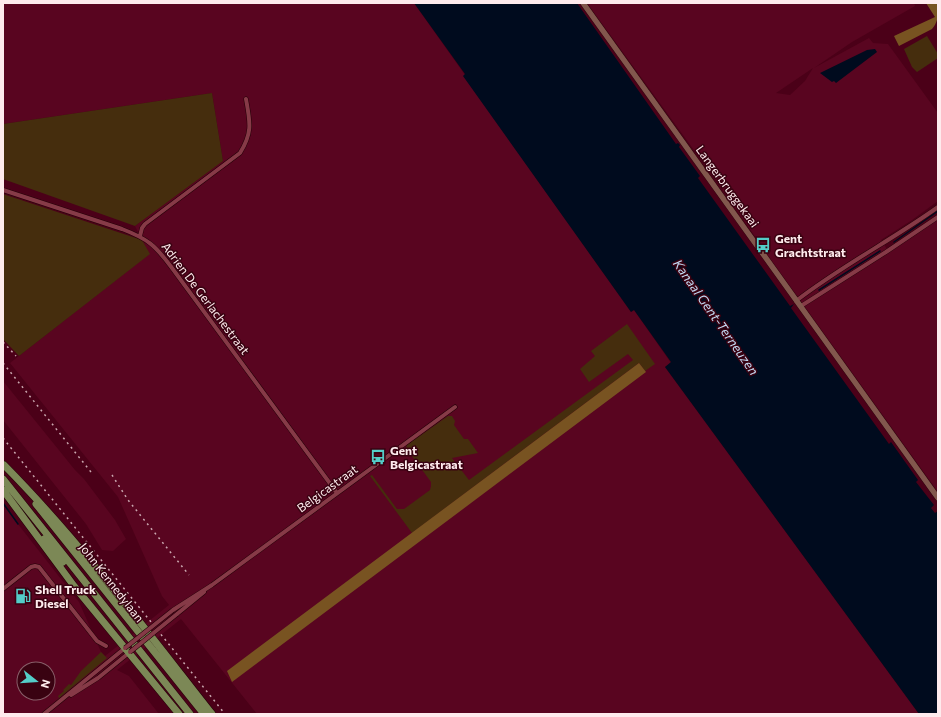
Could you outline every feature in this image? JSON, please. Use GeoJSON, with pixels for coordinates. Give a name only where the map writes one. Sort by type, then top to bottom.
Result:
{"type":"FeatureCollection","features":[{"type":"Feature","properties":{"kind":"highway"},"geometry":{"type":"LineString","coordinates":[[4,464],[59,523],[149,633],[212,714]]}},
{"type":"Feature","properties":{"kind":"highway","name":"John Kennedylaan"},"geometry":{"type":"LineString","coordinates":[[4,464],[204,714]]}},
{"type":"Feature","properties":{"kind":"highway","name":"John Kennedylaan"},"geometry":{"type":"LineString","coordinates":[[3,479],[190,714]]}},
{"type":"Feature","properties":{"kind":"highway","name":"John Kennedylaan"},"geometry":{"type":"LineString","coordinates":[[3,487],[185,714]]}},
{"type":"Feature","properties":{"kind":"highway"},"geometry":{"type":"LineString","coordinates":[[3,490],[70,580],[179,714]]}},
{"type":"Feature","properties":{"kind":"main road","name":"Langerbruggekaai"},"geometry":{"type":"LineString","coordinates":[[583,3],[938,498]]}},
{"type":"Feature","properties":{"kind":"street"},"geometry":{"type":"LineString","coordinates":[[140,236],[142,228],[145,224],[240,153],[247,141],[250,124],[246,100]]}},
{"type":"Feature","properties":{"kind":"street","name":"Adrien De Gerlachestraat"},"geometry":{"type":"LineString","coordinates":[[3,190],[140,236],[154,245],[337,493]]}},
{"type":"Feature","properties":{"kind":"street"},"geometry":{"type":"LineString","coordinates":[[796,300],[815,286],[938,207]]}},
{"type":"Feature","properties":{"kind":"street"},"geometry":{"type":"LineString","coordinates":[[801,306],[893,248],[938,217]]}},
{"type":"Feature","properties":{"kind":"street","name":"Belgicastraat"},"geometry":{"type":"LineString","coordinates":[[149,633],[177,614],[212,585],[337,493],[455,408]]}},
{"type":"Feature","properties":{"kind":"street"},"geometry":{"type":"LineString","coordinates":[[3,589],[31,566],[39,567],[97,641],[106,646]]}},
{"type":"Feature","properties":{"kind":"street","name":"Belgicastraat"},"geometry":{"type":"LineString","coordinates":[[149,633],[173,610],[212,585]]}},
{"type":"Feature","properties":{"kind":"street"},"geometry":{"type":"LineString","coordinates":[[49,710],[98,678],[149,633]]}},
{"type":"Feature","properties":{"kind":"street"},"geometry":{"type":"LineString","coordinates":[[44,714],[109,661],[129,652]]}},
{"type":"Feature","properties":{"kind":"shaded area"},"geometry":{"type":"Polygon","coordinates":[[[3,3],[414,3],[631,312],[634,310],[671,363],[665,367],[919,714],[257,714],[181,619],[117,670],[129,676],[159,714],[3,714],[3,505],[79,602],[101,652],[105,656],[169,605],[162,596],[118,497],[10,363],[149,254],[135,226],[223,161],[212,93],[3,124],[3,3]]]}},
{"type":"Feature","properties":{"kind":"shaded area"},"geometry":{"type":"Polygon","coordinates":[[[587,3],[914,3],[915,6],[852,42],[814,68],[869,38],[873,43],[888,44],[938,113],[938,201],[881,240],[889,252],[938,217],[938,492],[772,261],[723,190],[587,3]],[[813,68],[776,93],[790,95],[805,81],[813,68]]]}},
{"type":"Feature","properties":{"kind":"shaded area"},"geometry":{"type":"Polygon","coordinates":[[[926,3],[938,3],[938,17],[936,23],[932,29],[899,46],[894,36],[935,17],[926,3]]]}},
{"type":"Feature","properties":{"kind":"shaded area"},"geometry":{"type":"Polygon","coordinates":[[[927,36],[938,54],[938,58],[917,72],[912,67],[904,49],[927,36]]]}},
{"type":"Feature","properties":{"kind":"shaded area"},"geometry":{"type":"Polygon","coordinates":[[[212,93],[223,161],[135,226],[3,179],[3,124],[212,93]]]}},
{"type":"Feature","properties":{"kind":"shaded area"},"geometry":{"type":"Polygon","coordinates":[[[3,194],[142,240],[150,254],[19,356],[3,339],[3,194]]]}},
{"type":"Feature","properties":{"kind":"shaded area"},"geometry":{"type":"Polygon","coordinates":[[[627,324],[655,364],[645,371],[639,363],[412,533],[370,476],[372,475],[397,509],[404,509],[430,490],[431,482],[406,448],[407,445],[448,416],[452,416],[455,421],[454,425],[464,439],[468,439],[478,453],[452,458],[469,480],[633,360],[628,354],[589,382],[580,369],[595,356],[591,351],[627,324]]]}},
{"type":"Feature","properties":{"kind":"shaded area"},"geometry":{"type":"Polygon","coordinates":[[[639,363],[646,372],[232,682],[227,671],[639,363]]]}},
{"type":"Feature","properties":{"kind":"shaded area"},"geometry":{"type":"Polygon","coordinates":[[[3,381],[75,470],[84,479],[115,520],[126,539],[113,551],[102,550],[86,524],[3,420],[3,381]]]}},
{"type":"Feature","properties":{"kind":"shaded area"},"geometry":{"type":"Polygon","coordinates":[[[101,652],[107,658],[59,698],[58,696],[64,691],[63,690],[69,684],[71,685],[81,671],[101,652]]]}},
{"type":"Feature","properties":{"kind":"water","name":"Kanaal Gent-Terneuzen"},"geometry":{"type":"Polygon","coordinates":[[[414,3],[577,3],[676,144],[678,143],[680,145],[679,147],[700,176],[698,178],[790,306],[794,304],[791,308],[889,444],[891,442],[918,480],[916,482],[934,505],[931,508],[935,513],[938,511],[938,714],[919,714],[665,367],[671,362],[634,310],[631,312],[463,76],[465,74],[414,3]]]}},
{"type":"Feature","properties":{"kind":"water"},"geometry":{"type":"Polygon","coordinates":[[[875,49],[877,52],[836,83],[834,81],[832,82],[820,73],[867,50],[875,49]]]}},
{"type":"Feature","properties":{"kind":"waterway"},"geometry":{"type":"LineString","coordinates":[[894,242],[938,211]]}},
{"type":"Feature","properties":{"kind":"waterway"},"geometry":{"type":"LineString","coordinates":[[819,290],[880,251]]}},
{"type":"Feature","properties":{"kind":"waterway"},"geometry":{"type":"LineString","coordinates":[[3,503],[18,524]]}},
{"type":"Feature","properties":{"kind":"railway"},"geometry":{"type":"LineString","coordinates":[[3,342],[16,356]]}},
{"type":"Feature","properties":{"kind":"railway"},"geometry":{"type":"LineString","coordinates":[[3,363],[91,472]]}},
{"type":"Feature","properties":{"kind":"railway"},"geometry":{"type":"LineString","coordinates":[[3,438],[225,714]]}},
{"type":"Feature","properties":{"kind":"railway"},"geometry":{"type":"LineString","coordinates":[[112,475],[128,500],[189,575]]}},
{"type":"Feature","properties":{"kind":"place","name":"Gent Grachtstraat"},"geometry":{"type":"Point","coordinates":[763,245]}},
{"type":"Feature","properties":{"kind":"place","name":"Gent Belgicastraat"},"geometry":{"type":"Point","coordinates":[378,457]}},
{"type":"Feature","properties":{"kind":"place","name":"Shell Truck Diesel"},"geometry":{"type":"Point","coordinates":[23,596]}}]}
